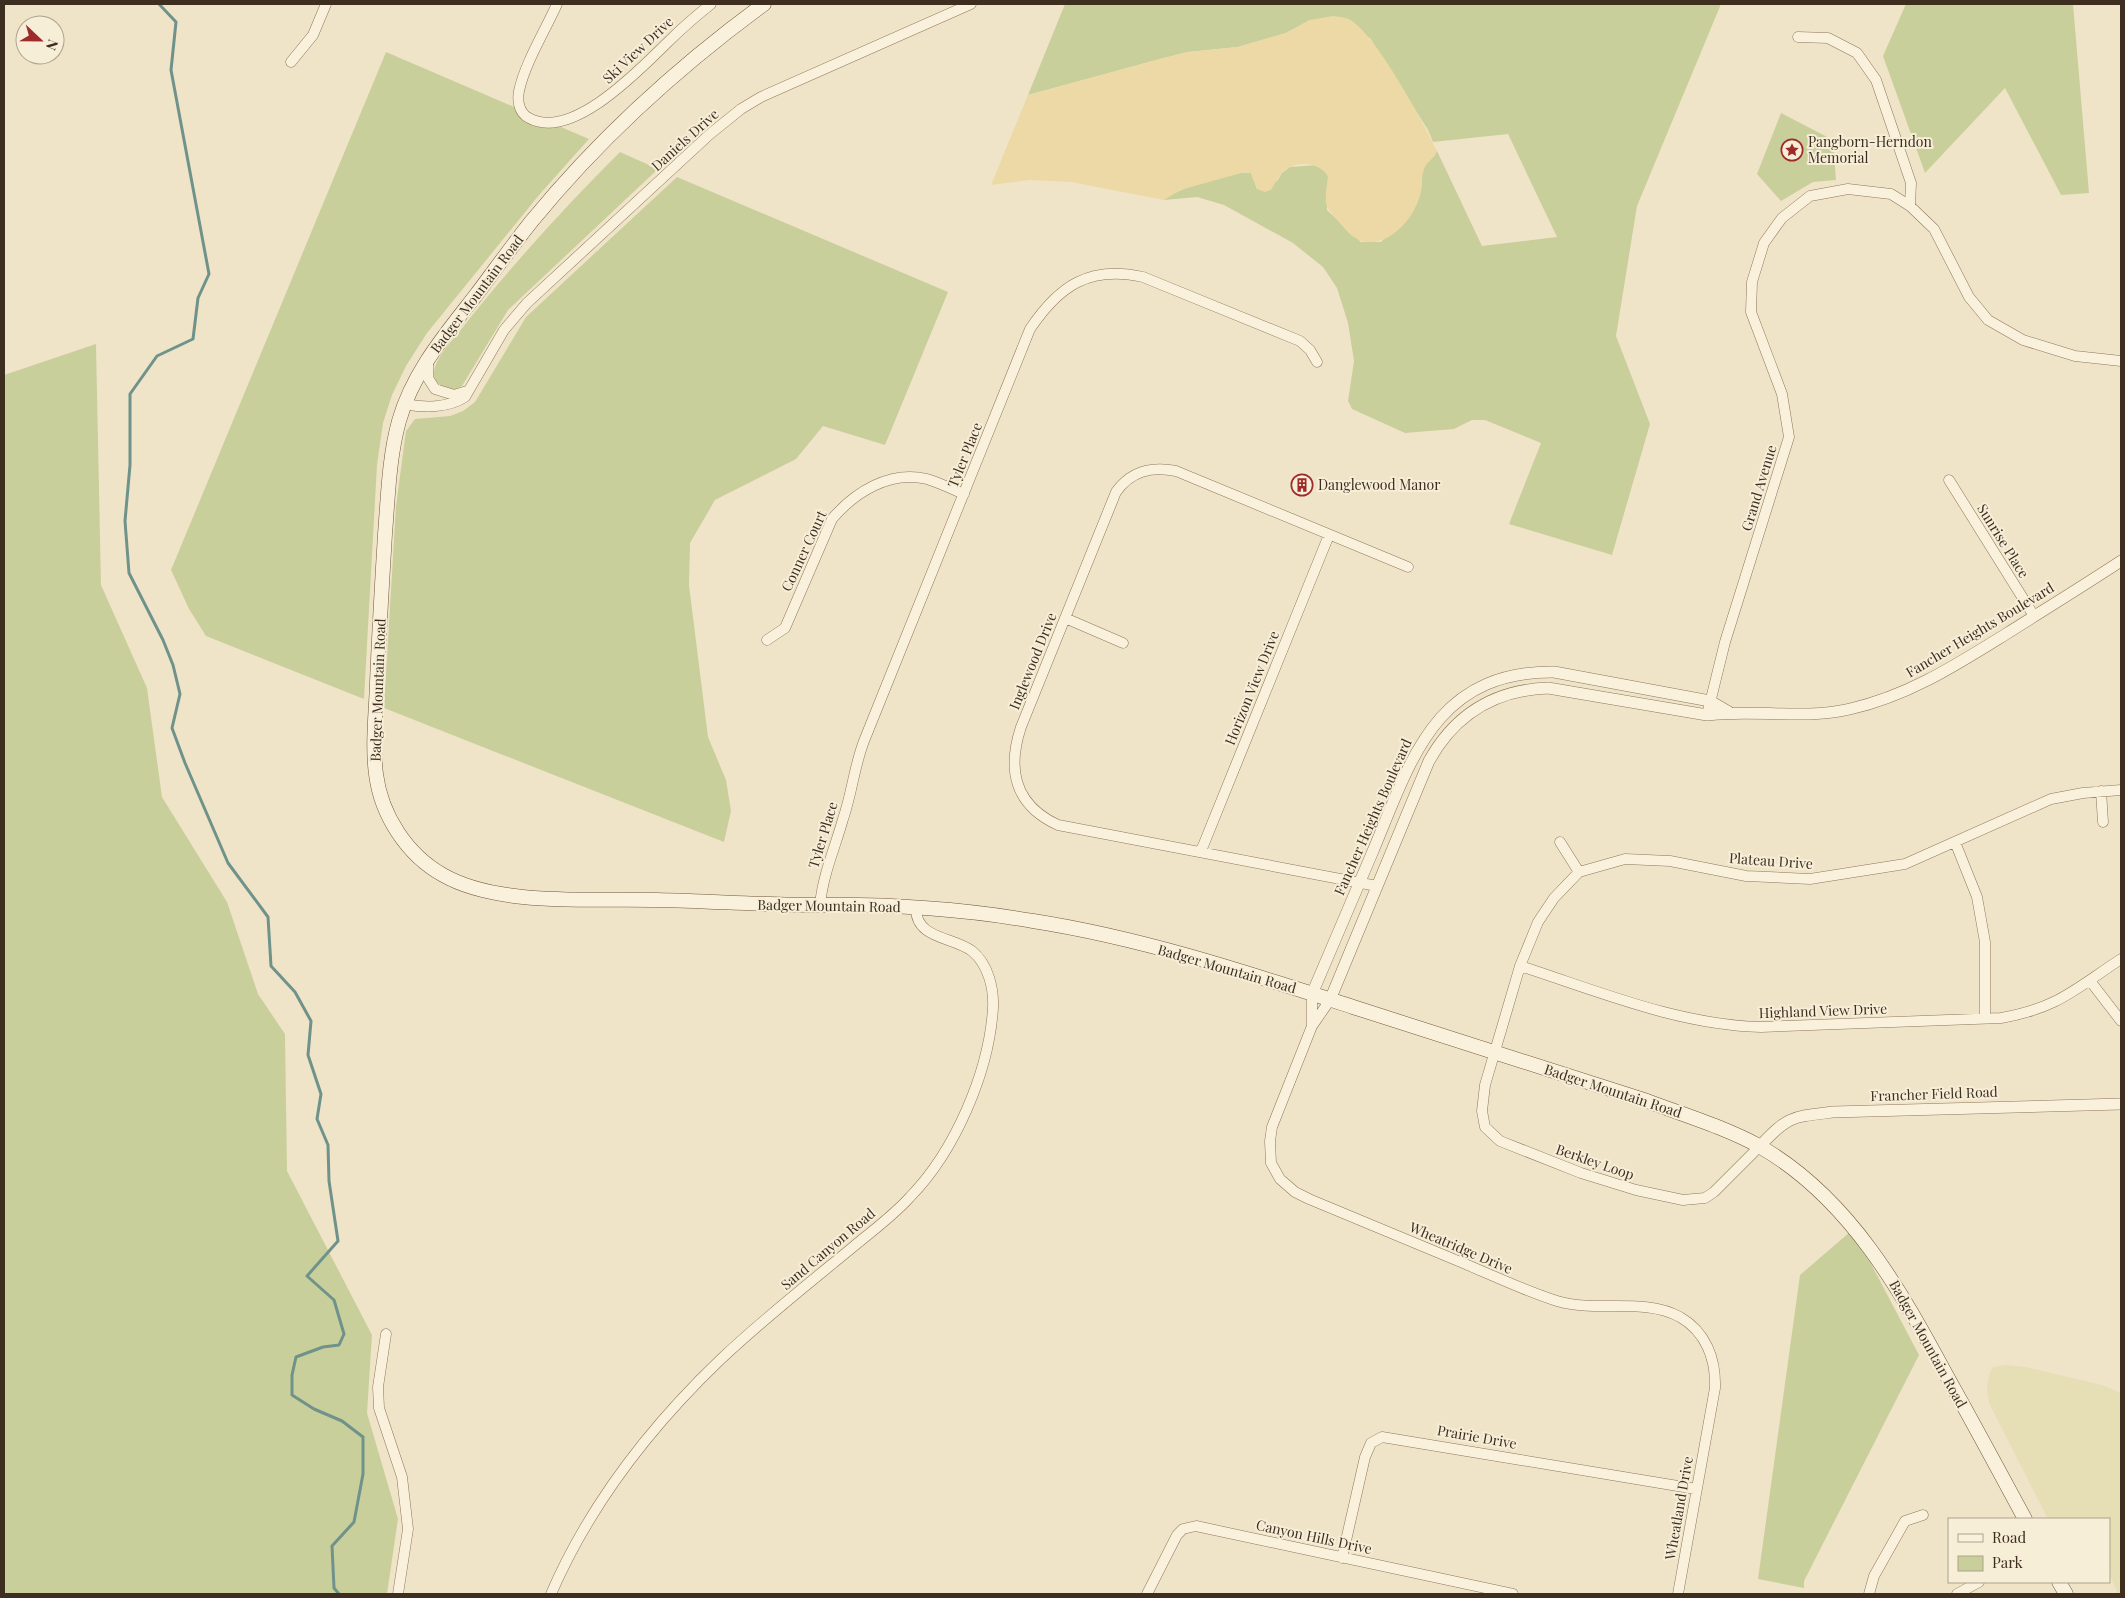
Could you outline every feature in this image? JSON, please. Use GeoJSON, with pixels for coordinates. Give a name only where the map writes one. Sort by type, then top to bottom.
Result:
{"type":"FeatureCollection","features":[{"type":"Feature","properties":{"kind":"main road","name":"Badger Mountain Road"},"geometry":{"type":"LineString","coordinates":[[764,4],[672,77],[594,152],[531,222],[416,377],[405,404],[394,447],[387,510],[375,747],[376,777],[385,810],[399,834],[416,855],[436,872],[459,883],[506,894],[778,906],[820,905],[981,913],[1120,938],[1221,965],[1647,1101],[1708,1124],[1759,1147],[1822,1194],[1853,1226],[1906,1300],[2024,1518]]}},
{"type":"Feature","properties":{"kind":"main road"},"geometry":{"type":"LineString","coordinates":[[2060,1583],[2066,1594]]}},
{"type":"Feature","properties":{"kind":"street"},"geometry":{"type":"LineString","coordinates":[[291,62],[313,35],[326,4]]}},
{"type":"Feature","properties":{"kind":"street","name":"Ski View Drive"},"geometry":{"type":"LineString","coordinates":[[557,4],[524,76],[518,97],[520,109],[526,116],[543,122],[557,121],[577,114],[615,92],[711,4]]}},
{"type":"Feature","properties":{"kind":"street","name":"Daniels Drive"},"geometry":{"type":"LineString","coordinates":[[405,404],[435,406],[456,402],[465,397],[504,330],[527,303],[725,121],[761,97],[971,4]]}},
{"type":"Feature","properties":{"kind":"street"},"geometry":{"type":"LineString","coordinates":[[1798,37],[1828,38],[1857,53],[1876,80],[1911,183],[1910,206]]}},
{"type":"Feature","properties":{"kind":"street","name":"Grand Avenue"},"geometry":{"type":"LineString","coordinates":[[1707,715],[1725,642],[1788,437],[1782,394],[1751,312],[1752,282],[1764,242],[1782,218],[1810,196],[1848,189],[1891,194],[1910,206],[1934,229],[1969,297],[1988,320],[2023,340],[2075,356],[2121,361]]}},
{"type":"Feature","properties":{"kind":"street","name":"Tyler Place"},"geometry":{"type":"LineString","coordinates":[[820,905],[825,870],[844,819],[858,757],[1030,329],[1051,300],[1077,282],[1106,274],[1143,277],[1300,341],[1310,350],[1317,362]]}},
{"type":"Feature","properties":{"kind":"street","name":"Daniels Drive"},"geometry":{"type":"LineString","coordinates":[[428,359],[428,378],[435,389],[441,393],[460,394],[467,391],[478,376]]}},
{"type":"Feature","properties":{"kind":"street","name":"Inglewood Drive"},"geometry":{"type":"LineString","coordinates":[[1377,886],[1058,825],[1037,813],[1023,795],[1016,781],[1013,764],[1015,747],[1116,492],[1124,481],[1144,469],[1160,468],[1176,471],[1328,536],[1408,567]]}},
{"type":"Feature","properties":{"kind":"street","name":"Conner Court"},"geometry":{"type":"LineString","coordinates":[[768,640],[784,628],[832,519],[844,504],[856,495],[878,484],[910,478],[926,479],[964,494]]}},
{"type":"Feature","properties":{"kind":"street","name":"Sunrise Place"},"geometry":{"type":"LineString","coordinates":[[1949,480],[2034,616]]}},
{"type":"Feature","properties":{"kind":"street","name":"Horizon View Drive"},"geometry":{"type":"LineString","coordinates":[[1201,851],[1328,536]]}},
{"type":"Feature","properties":{"kind":"street","name":"Fancher Heights Boulevard"},"geometry":{"type":"LineString","coordinates":[[1330,1000],[1429,760],[1447,732],[1475,708],[1508,693],[1526,689],[1548,688],[1707,715],[1729,712],[1781,715],[1820,714],[1850,709],[1886,699],[1918,686],[1940,674],[2121,561]]}},
{"type":"Feature","properties":{"kind":"street"},"geometry":{"type":"LineString","coordinates":[[1065,618],[1123,643]]}},
{"type":"Feature","properties":{"kind":"street","name":"Fancher Heights Boulevard"},"geometry":{"type":"LineString","coordinates":[[1312,994],[1414,754],[1441,718],[1474,691],[1514,676],[1534,672],[1554,672],[1710,701],[1729,712]]}},
{"type":"Feature","properties":{"kind":"street","name":"Plateau Drive"},"geometry":{"type":"LineString","coordinates":[[1579,872],[1624,859],[1634,859],[1670,861],[1746,876],[1810,879],[1904,864],[2051,800],[2101,791],[2121,790]]}},
{"type":"Feature","properties":{"kind":"street"},"geometry":{"type":"LineString","coordinates":[[2101,791],[2103,822]]}},
{"type":"Feature","properties":{"kind":"street"},"geometry":{"type":"LineString","coordinates":[[1494,1053],[1520,966],[1538,922],[1554,898],[1579,872],[1560,842]]}},
{"type":"Feature","properties":{"kind":"street"},"geometry":{"type":"LineString","coordinates":[[1955,842],[1978,897],[1984,933],[1984,1018]]}},
{"type":"Feature","properties":{"kind":"street","name":"Sand Canyon Road"},"geometry":{"type":"LineString","coordinates":[[551,1594],[585,1524],[656,1426],[740,1342],[911,1197],[938,1159],[964,1116],[977,1086],[989,1042],[994,1001],[991,984],[984,965],[976,955],[967,948],[926,930],[917,919],[916,909]]}},
{"type":"Feature","properties":{"kind":"street","name":"Highland View Drive"},"geometry":{"type":"LineString","coordinates":[[1520,966],[1679,1017],[1733,1026],[1984,1018],[2024,1014],[2062,1000],[2121,960]]}},
{"type":"Feature","properties":{"kind":"street"},"geometry":{"type":"LineString","coordinates":[[2091,982],[2121,1021]]}},
{"type":"Feature","properties":{"kind":"street","name":"Wheatridge Drive"},"geometry":{"type":"LineString","coordinates":[[1312,994],[1312,1026]]}},
{"type":"Feature","properties":{"kind":"street","name":"Wheatridge Drive"},"geometry":{"type":"LineString","coordinates":[[1330,1000],[1312,1026],[1272,1127],[1269,1154],[1271,1163],[1286,1186],[1309,1199],[1536,1294],[1583,1306],[1657,1309],[1682,1318],[1701,1337],[1713,1361],[1715,1388],[1708,1427]]}},
{"type":"Feature","properties":{"kind":"street","name":"Berkley Loop"},"geometry":{"type":"LineString","coordinates":[[1494,1053],[1482,1100],[1483,1120],[1489,1132],[1508,1145],[1582,1174],[1636,1190],[1683,1200],[1694,1200],[1705,1198],[1719,1188],[1759,1147]]}},
{"type":"Feature","properties":{"kind":"street","name":"Francher Field Road"},"geometry":{"type":"LineString","coordinates":[[1759,1147],[1779,1126],[1803,1116],[1833,1112],[2121,1104]]}},
{"type":"Feature","properties":{"kind":"street"},"geometry":{"type":"LineString","coordinates":[[386,1334],[378,1387],[379,1408],[402,1477],[408,1529],[398,1594]]}},
{"type":"Feature","properties":{"kind":"street","name":"Wheatland Drive"},"geometry":{"type":"LineString","coordinates":[[1678,1594],[1708,1427]]}},
{"type":"Feature","properties":{"kind":"street","name":"Prairie Drive"},"geometry":{"type":"LineString","coordinates":[[1342,1558],[1365,1457],[1371,1443],[1382,1437],[1696,1489]]}},
{"type":"Feature","properties":{"kind":"street"},"geometry":{"type":"LineString","coordinates":[[1869,1594],[1874,1576],[1905,1521],[1923,1515]]}},
{"type":"Feature","properties":{"kind":"street","name":"Canyon Hills Drive"},"geometry":{"type":"LineString","coordinates":[[1147,1594],[1174,1539],[1183,1529],[1191,1526],[1513,1594]]}},
{"type":"Feature","properties":{"kind":"street"},"geometry":{"type":"LineString","coordinates":[[1957,1594],[1971,1591]]}},
{"type":"Feature","properties":{"kind":"shaded area"},"geometry":{"type":"Polygon","coordinates":[[[2005,1365],[2026,1367],[2102,1385],[2121,1393],[2121,1594],[2118,1594],[2110,1575],[2110,1518],[2047,1518],[1989,1403],[1987,1388],[1989,1375],[1993,1367],[2005,1365]]]}},
{"type":"Feature","properties":{"kind":"green space"},"geometry":{"type":"Polygon","coordinates":[[[1065,4],[1721,4],[1637,206],[1616,336],[1650,424],[1612,555],[1509,524],[1541,443],[1485,420],[1472,420],[1454,429],[1405,433],[1352,409],[1348,401],[1354,361],[1348,323],[1337,288],[1323,267],[1293,243],[1224,205],[1197,197],[1164,200],[1181,190],[1206,180],[1232,174],[1251,173],[1257,189],[1277,181],[1282,173],[1290,167],[1318,165],[1324,169],[1328,176],[1327,210],[1361,242],[1381,242],[1404,220],[1418,201],[1423,169],[1437,151],[1482,246],[1557,237],[1508,134],[1433,142],[1428,130],[1370,38],[1310,20],[1286,33],[1238,47],[1188,52],[1028,95],[1065,4]]]}},
{"type":"Feature","properties":{"kind":"green space"},"geometry":{"type":"Polygon","coordinates":[[[1906,4],[2073,4],[2089,193],[2061,195],[2005,88],[1925,173],[1883,56],[1906,4]]]}},
{"type":"Feature","properties":{"kind":"green space"},"geometry":{"type":"Polygon","coordinates":[[[386,52],[589,139],[539,195],[427,333],[406,366],[392,395],[383,423],[377,465],[364,699],[206,636],[189,609],[171,570],[386,52]]]}},
{"type":"Feature","properties":{"kind":"green space"},"geometry":{"type":"Polygon","coordinates":[[[1781,113],[1833,140],[1836,180],[1813,182],[1781,201],[1757,174],[1781,113]]]}},
{"type":"Feature","properties":{"kind":"green space"},"geometry":{"type":"Polygon","coordinates":[[[620,152],[658,169],[508,310],[462,386],[454,390],[437,383],[434,376],[435,366],[446,348],[538,238],[620,152]]]}},
{"type":"Feature","properties":{"kind":"green space"},"geometry":{"type":"Polygon","coordinates":[[[677,177],[948,292],[885,445],[823,426],[796,459],[715,500],[690,543],[689,585],[708,737],[726,780],[731,811],[724,842],[384,708],[396,506],[406,431],[415,419],[450,416],[463,411],[475,402],[526,317],[677,177]]]}},
{"type":"Feature","properties":{"kind":"green space"},"geometry":{"type":"Polygon","coordinates":[[[96,344],[101,585],[147,688],[162,797],[227,902],[258,994],[285,1034],[287,1171],[372,1335],[367,1413],[398,1519],[387,1594],[4,1594],[4,375],[96,344]]]}},
{"type":"Feature","properties":{"kind":"green space"},"geometry":{"type":"Polygon","coordinates":[[[1850,1232],[1869,1260],[1919,1355],[1804,1581],[1804,1588],[1758,1579],[1800,1275],[1850,1232]]]}},
{"type":"Feature","properties":{"kind":"sand"},"geometry":{"type":"Polygon","coordinates":[[[1333,16],[1352,21],[1375,45],[1411,101],[1437,151],[1424,169],[1421,191],[1411,216],[1392,235],[1380,241],[1368,242],[1356,238],[1332,215],[1326,201],[1328,176],[1324,171],[1313,165],[1300,164],[1287,169],[1282,173],[1271,190],[1265,192],[1257,189],[1251,173],[1245,172],[1180,190],[1164,200],[1071,182],[1029,180],[991,185],[1028,95],[1188,52],[1238,47],[1286,33],[1310,20],[1333,16]]]}},
{"type":"Feature","properties":{"kind":"waterway"},"geometry":{"type":"LineString","coordinates":[[159,4],[176,22],[171,70],[209,274],[198,298],[193,339],[157,356],[130,394],[130,465],[125,521],[129,573],[163,640],[173,665],[180,694],[172,728],[185,763],[228,863],[268,917],[271,966],[295,992],[311,1021],[308,1055],[321,1094],[317,1119],[328,1145],[329,1181],[338,1241],[307,1276],[334,1300],[344,1334],[339,1345],[323,1347],[296,1357],[292,1375],[292,1395],[314,1409],[342,1421],[363,1437],[363,1474],[354,1522],[332,1546],[334,1588],[339,1594]]}},
{"type":"Feature","properties":{"kind":"place","name":"Pangborn-Herndon Memorial"},"geometry":{"type":"Point","coordinates":[1792,150]}},
{"type":"Feature","properties":{"kind":"place","name":"Danglewood Manor"},"geometry":{"type":"Point","coordinates":[1302,485]}}]}
